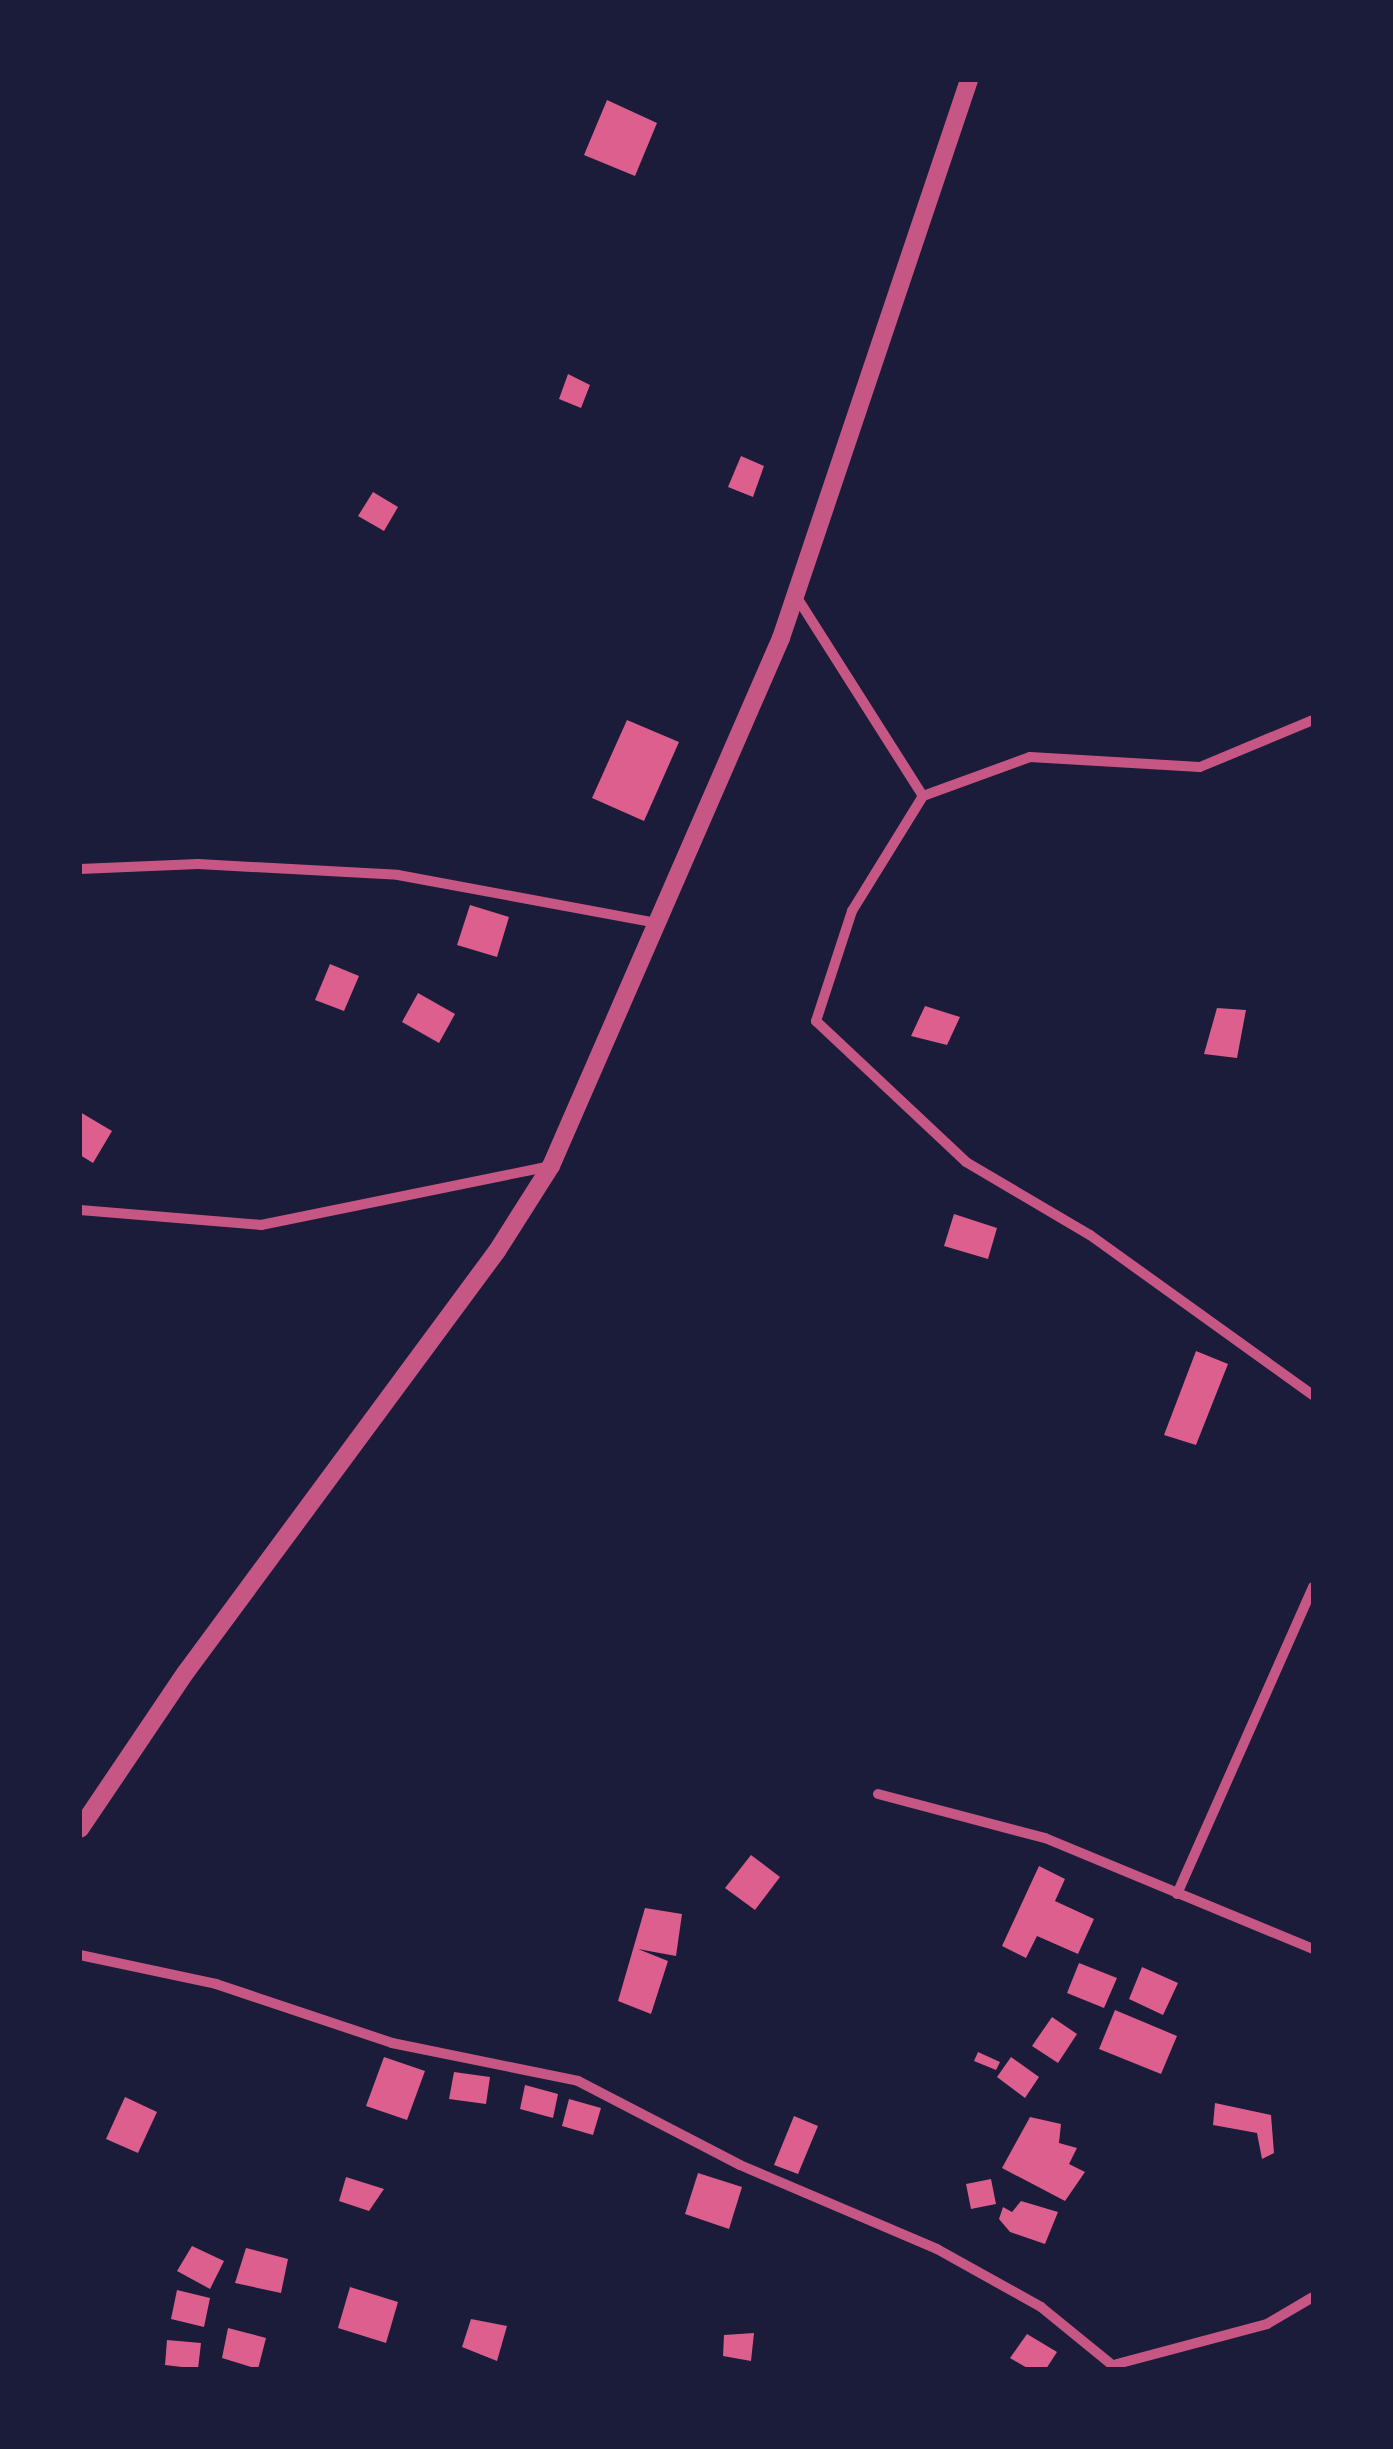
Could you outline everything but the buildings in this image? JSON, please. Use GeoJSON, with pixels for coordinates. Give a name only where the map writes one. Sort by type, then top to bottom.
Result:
{"type":"FeatureCollection","features":[{"type":"Feature","properties":{"kind":"street"},"geometry":{"type":"LineString","coordinates":[[80,1830],[186,1672],[497,1251],[552,1166],[795,596],[969,80]]}},
{"type":"Feature","properties":{"kind":"street"},"geometry":{"type":"LineString","coordinates":[[795,596],[923,796]]}},
{"type":"Feature","properties":{"kind":"street"},"geometry":{"type":"LineString","coordinates":[[1313,720],[1200,767],[1030,757],[923,796],[852,911],[816,1021],[966,1162],[1090,1235],[1313,1394]]}},
{"type":"Feature","properties":{"kind":"street"},"geometry":{"type":"LineString","coordinates":[[80,869],[198,864],[398,875],[658,923]]}},
{"type":"Feature","properties":{"kind":"street"},"geometry":{"type":"LineString","coordinates":[[80,1210],[261,1225],[552,1166]]}},
{"type":"Feature","properties":{"kind":"street"},"geometry":{"type":"LineString","coordinates":[[1177,1894],[1313,1587]]}},
{"type":"Feature","properties":{"kind":"street"},"geometry":{"type":"LineString","coordinates":[[878,1794],[1044,1838],[1313,1949]]}},
{"type":"Feature","properties":{"kind":"street"},"geometry":{"type":"LineString","coordinates":[[80,1956],[216,1984],[392,2043],[578,2081],[740,2164],[937,2249],[1040,2307],[1117,2366],[1267,2324],[1313,2297]]}}]}
